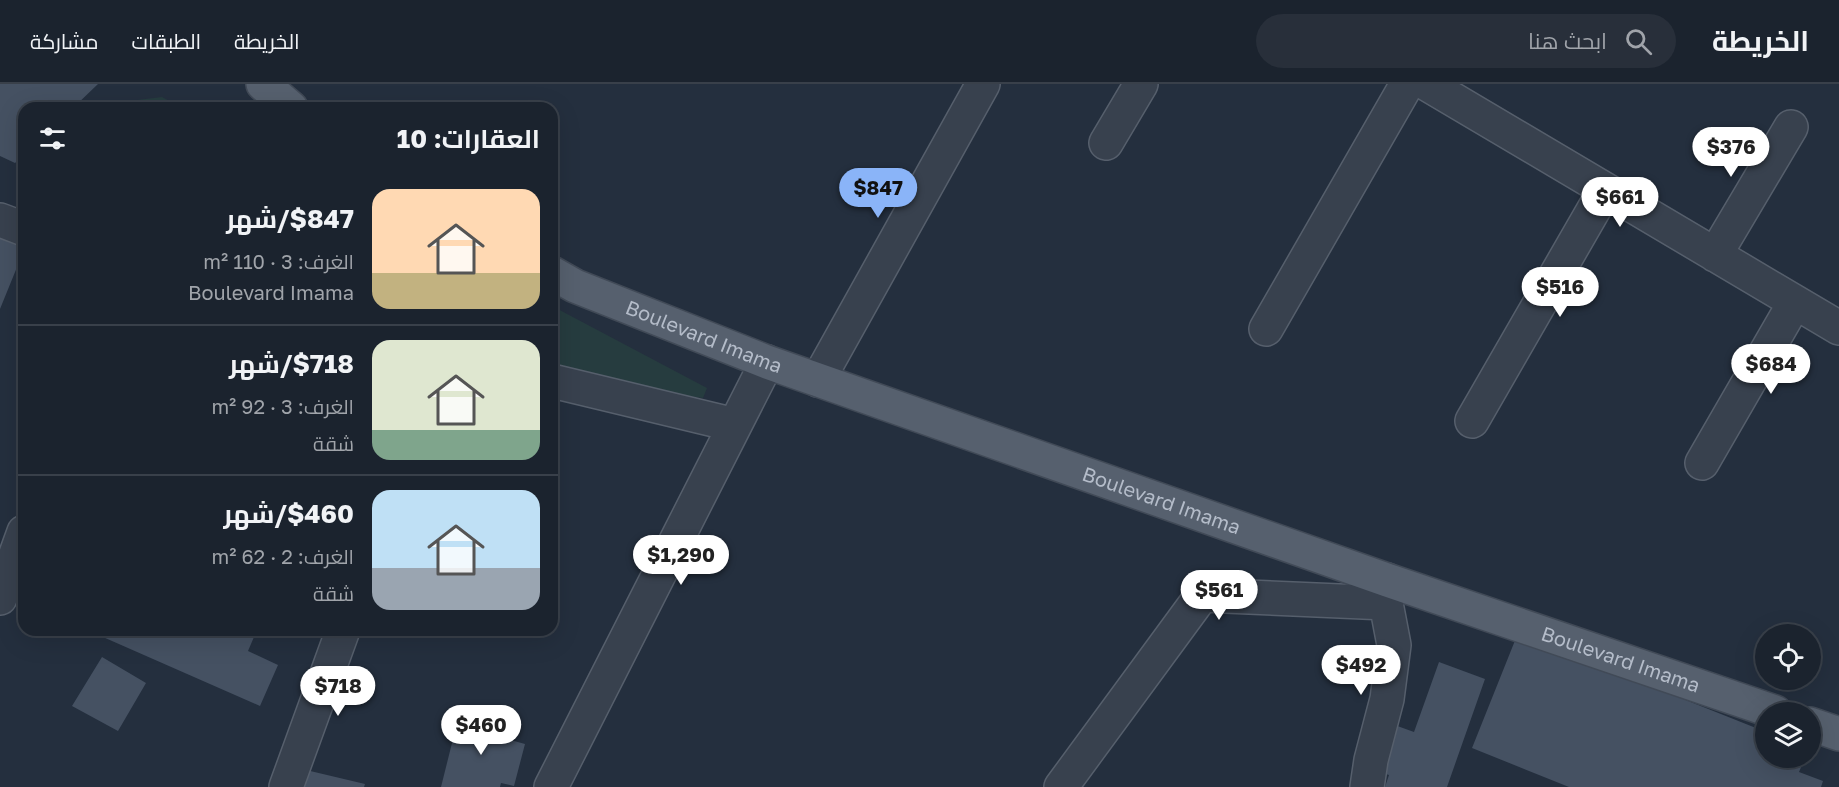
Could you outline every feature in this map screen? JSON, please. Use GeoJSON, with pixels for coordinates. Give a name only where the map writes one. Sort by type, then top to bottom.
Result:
{"type":"FeatureCollection","features":[{"type":"Feature","properties":{"kind":"main road"},"geometry":{"type":"LineString","coordinates":[[263,84],[284,102]]}},
{"type":"Feature","properties":{"kind":"main road","name":"Boulevard Imama"},"geometry":{"type":"LineString","coordinates":[[558,276],[575,286],[767,362],[1386,592],[1755,706]]}},
{"type":"Feature","properties":{"kind":"main road"},"geometry":{"type":"LineString","coordinates":[[1821,728],[1839,734]]}},
{"type":"Feature","properties":{"kind":"street"},"geometry":{"type":"LineString","coordinates":[[818,380],[983,84]]}},
{"type":"Feature","properties":{"kind":"street"},"geometry":{"type":"LineString","coordinates":[[1106,142],[1141,84]]}},
{"type":"Feature","properties":{"kind":"street"},"geometry":{"type":"LineString","coordinates":[[1266,329],[1407,84]]}},
{"type":"Feature","properties":{"kind":"street"},"geometry":{"type":"LineString","coordinates":[[1427,84],[1839,328]]}},
{"type":"Feature","properties":{"kind":"street"},"geometry":{"type":"LineString","coordinates":[[1715,255],[1791,127]]}},
{"type":"Feature","properties":{"kind":"street"},"geometry":{"type":"LineString","coordinates":[[1472,421],[1605,190]]}},
{"type":"Feature","properties":{"kind":"street"},"geometry":{"type":"LineString","coordinates":[[0,220],[18,227]]}},
{"type":"Feature","properties":{"kind":"street"},"geometry":{"type":"LineString","coordinates":[[1702,463],[1796,302]]}},
{"type":"Feature","properties":{"kind":"street"},"geometry":{"type":"LineString","coordinates":[[550,787],[767,362]]}},
{"type":"Feature","properties":{"kind":"street"},"geometry":{"type":"LineString","coordinates":[[558,382],[735,425]]}},
{"type":"Feature","properties":{"kind":"street"},"geometry":{"type":"LineString","coordinates":[[0,598],[18,548]]}},
{"type":"Feature","properties":{"kind":"street"},"geometry":{"type":"LineString","coordinates":[[1061,787],[1202,595],[1386,592],[1394,645],[1387,699],[1371,760],[1367,787]]}},
{"type":"Feature","properties":{"kind":"street"},"geometry":{"type":"LineString","coordinates":[[286,787],[341,636]]}},
{"type":"Feature","properties":{"kind":"green space"},"geometry":{"type":"Polygon","coordinates":[[[162,97],[171,102],[121,102],[162,97]]]}},
{"type":"Feature","properties":{"kind":"green space"},"geometry":{"type":"Polygon","coordinates":[[[558,309],[707,388],[703,398],[663,393],[558,368],[558,309]]]}},
{"type":"Feature","properties":{"kind":"building"},"geometry":{"type":"Polygon","coordinates":[[[0,84],[98,84],[79,102],[18,102],[18,160],[15,163],[0,156],[0,84]]]}},
{"type":"Feature","properties":{"kind":"building"},"geometry":{"type":"Polygon","coordinates":[[[0,233],[18,240],[18,265],[0,309],[0,233]]]}},
{"type":"Feature","properties":{"kind":"building"},"geometry":{"type":"Polygon","coordinates":[[[1518,633],[1755,728],[1755,768],[1801,768],[1799,772],[1823,781],[1821,787],[1569,787],[1472,748],[1518,633]]]}},
{"type":"Feature","properties":{"kind":"building"},"geometry":{"type":"Polygon","coordinates":[[[101,636],[254,636],[248,651],[278,665],[260,706],[101,636]]]}},
{"type":"Feature","properties":{"kind":"building"},"geometry":{"type":"Polygon","coordinates":[[[102,657],[146,683],[118,731],[72,706],[102,657]]]}},
{"type":"Feature","properties":{"kind":"building"},"geometry":{"type":"Polygon","coordinates":[[[1439,662],[1485,679],[1447,787],[1385,787],[1389,775],[1373,770],[1389,723],[1414,732],[1439,662]]]}},
{"type":"Feature","properties":{"kind":"building"},"geometry":{"type":"Polygon","coordinates":[[[460,711],[489,719],[485,733],[525,744],[514,786],[501,783],[500,787],[441,787],[460,711]]]}},
{"type":"Feature","properties":{"kind":"building"},"geometry":{"type":"Polygon","coordinates":[[[306,770],[365,784],[364,787],[302,787],[306,770]]]}}]}
